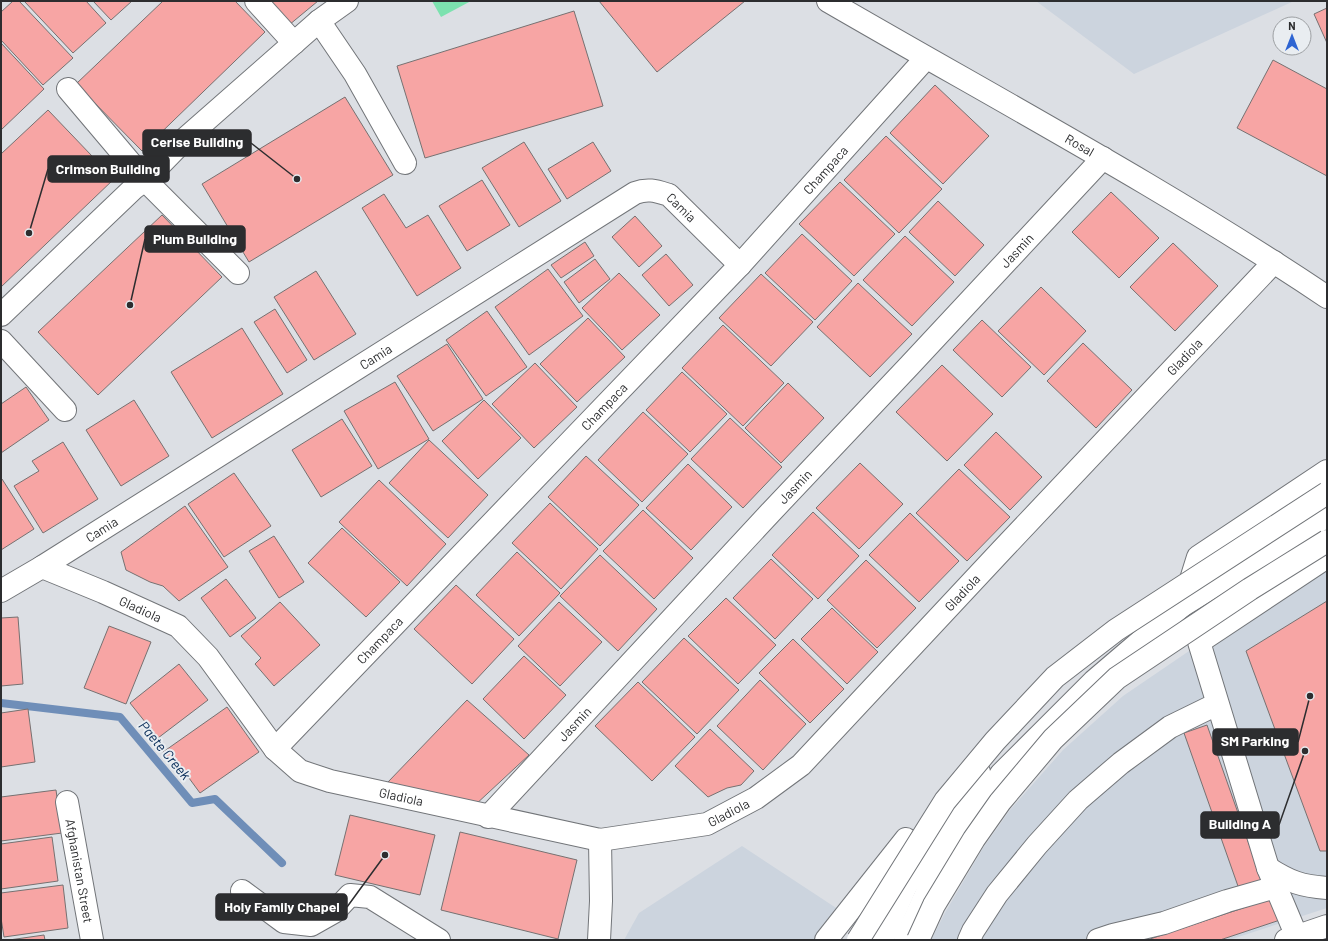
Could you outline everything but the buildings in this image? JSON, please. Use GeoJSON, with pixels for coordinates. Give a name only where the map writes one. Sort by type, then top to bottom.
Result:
{"type":"FeatureCollection","features":[{"type":"Feature","properties":{"kind":"main road"},"geometry":{"type":"LineString","coordinates":[[256,1],[294,43]]}},
{"type":"Feature","properties":{"kind":"main road"},"geometry":{"type":"LineString","coordinates":[[1,315],[144,180],[187,137],[318,21],[347,1]]}},
{"type":"Feature","properties":{"kind":"main road","name":"Rosal"},"geometry":{"type":"LineString","coordinates":[[828,1],[1103,158],[1274,262],[1327,297]]}},
{"type":"Feature","properties":{"kind":"main road"},"geometry":{"type":"LineString","coordinates":[[318,21],[355,74],[405,163]]}},
{"type":"Feature","properties":{"kind":"main road","name":"Champaca"},"geometry":{"type":"LineString","coordinates":[[275,749],[740,266],[926,58]]}},
{"type":"Feature","properties":{"kind":"main road"},"geometry":{"type":"LineString","coordinates":[[68,89],[144,180],[238,273]]}},
{"type":"Feature","properties":{"kind":"main road","name":"Jasmin"},"geometry":{"type":"LineString","coordinates":[[488,817],[770,513],[1103,158]]}},
{"type":"Feature","properties":{"kind":"main road","name":"Camia"},"geometry":{"type":"LineString","coordinates":[[1,591],[42,567],[635,193],[644,190],[654,190],[669,195],[740,266]]}},
{"type":"Feature","properties":{"kind":"main road","name":"Gladiola"},"geometry":{"type":"LineString","coordinates":[[42,567],[103,592],[178,626],[208,657],[275,749],[300,771],[330,781],[488,817],[600,840],[707,824],[756,798],[801,765],[1006,545],[1274,262]]}},
{"type":"Feature","properties":{"kind":"main road"},"geometry":{"type":"LineString","coordinates":[[1,341],[65,410]]}},
{"type":"Feature","properties":{"kind":"main road"},"geometry":{"type":"LineString","coordinates":[[905,940],[927,892],[1001,774],[1094,681],[1183,605],[1198,557],[1327,471]]}},
{"type":"Feature","properties":{"kind":"main road"},"geometry":{"type":"LineString","coordinates":[[858,940],[945,801],[995,741],[1055,677],[1116,630],[1327,493]]}},
{"type":"Feature","properties":{"kind":"main road"},"geometry":{"type":"LineString","coordinates":[[882,940],[906,886],[983,765],[1080,667],[1327,516]]}},
{"type":"Feature","properties":{"kind":"main road"},"geometry":{"type":"LineString","coordinates":[[918,940],[934,905],[974,839],[1000,802],[1053,739],[1117,678],[1250,589],[1327,541]]}},
{"type":"Feature","properties":{"kind":"main road"},"geometry":{"type":"LineString","coordinates":[[1199,642],[1327,557]]}},
{"type":"Feature","properties":{"kind":"main road"},"geometry":{"type":"LineString","coordinates":[[1183,605],[1199,642],[1291,938],[1327,926]]}},
{"type":"Feature","properties":{"kind":"main road"},"geometry":{"type":"LineString","coordinates":[[969,940],[973,931],[997,894],[1037,845],[1078,800],[1121,763],[1170,728],[1218,704]]}},
{"type":"Feature","properties":{"kind":"main road","name":"Afghanistan Street"},"geometry":{"type":"LineString","coordinates":[[67,802],[92,940]]}},
{"type":"Feature","properties":{"kind":"main road"},"geometry":{"type":"LineString","coordinates":[[826,940],[906,839]]}},
{"type":"Feature","properties":{"kind":"main road"},"geometry":{"type":"LineString","coordinates":[[599,940],[601,901],[600,840]]}},
{"type":"Feature","properties":{"kind":"main road"},"geometry":{"type":"LineString","coordinates":[[1098,940],[1164,923],[1227,901],[1272,878],[1288,880],[1308,887],[1327,888]]}},
{"type":"Feature","properties":{"kind":"main road"},"geometry":{"type":"LineString","coordinates":[[242,891],[284,922],[311,925],[334,912],[350,895],[370,896],[438,940]]}},
{"type":"Feature","properties":{"kind":"shaded area"},"geometry":{"type":"Polygon","coordinates":[[[1036,1],[1294,1],[1134,74],[1036,1]]]}},
{"type":"Feature","properties":{"kind":"shaded area"},"geometry":{"type":"Polygon","coordinates":[[[1327,557],[1327,908],[1229,940],[931,940],[946,911],[983,848],[1010,810],[1063,750],[1123,696],[1327,557]]]}},
{"type":"Feature","properties":{"kind":"shaded area"},"geometry":{"type":"Polygon","coordinates":[[[742,846],[853,919],[838,940],[624,940],[639,913],[742,846]]]}},
{"type":"Feature","properties":{"kind":"green space"},"geometry":{"type":"Polygon","coordinates":[[[432,1],[471,1],[441,17],[432,1]]]}},
{"type":"Feature","properties":{"kind":"waterway","name":"Paete Creek"},"geometry":{"type":"LineString","coordinates":[[1,703],[120,717],[192,803],[215,799],[282,863]]}},
{"type":"Feature","properties":{"kind":"place","name":"Cerise Building"},"geometry":{"type":"Point","coordinates":[297,179]}},
{"type":"Feature","properties":{"kind":"place","name":"Crimson Building"},"geometry":{"type":"Point","coordinates":[29,233]}},
{"type":"Feature","properties":{"kind":"place","name":"Plum Building"},"geometry":{"type":"Point","coordinates":[130,305]}},
{"type":"Feature","properties":{"kind":"place","name":"SM Parking"},"geometry":{"type":"Point","coordinates":[1310,696]}},
{"type":"Feature","properties":{"kind":"place","name":"Building A"},"geometry":{"type":"Point","coordinates":[1305,751]}},
{"type":"Feature","properties":{"kind":"place","name":"Holy Family Chapel"},"geometry":{"type":"Point","coordinates":[385,855]}}]}
